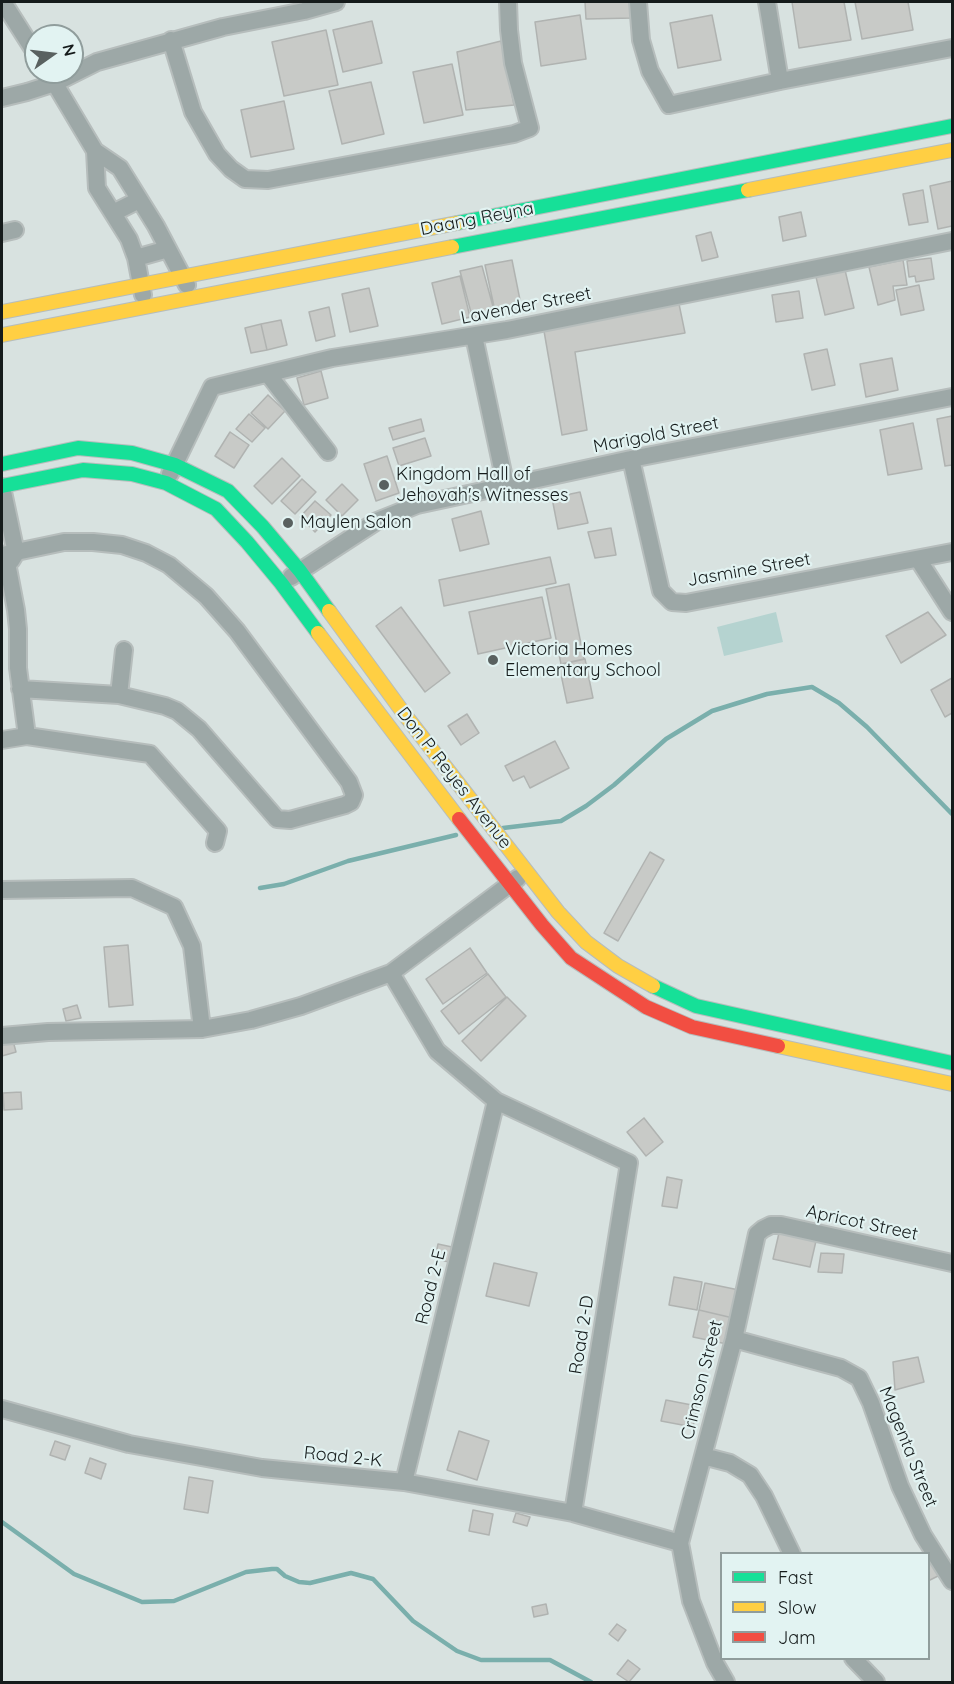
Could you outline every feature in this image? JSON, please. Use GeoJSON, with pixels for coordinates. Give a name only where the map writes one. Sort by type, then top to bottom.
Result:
{"type":"FeatureCollection","features":[{"type":"Feature","properties":{"kind":"street"},"geometry":{"type":"LineString","coordinates":[[3,2],[24,35]]}},
{"type":"Feature","properties":{"kind":"street"},"geometry":{"type":"LineString","coordinates":[[84,66],[171,40],[336,2]]}},
{"type":"Feature","properties":{"kind":"street"},"geometry":{"type":"LineString","coordinates":[[171,40],[193,112],[217,154],[231,169],[245,179],[268,180],[502,136],[530,128],[513,63],[508,2]]}},
{"type":"Feature","properties":{"kind":"street"},"geometry":{"type":"LineString","coordinates":[[638,2],[641,40],[650,71],[669,105],[952,48]]}},
{"type":"Feature","properties":{"kind":"street"},"geometry":{"type":"LineString","coordinates":[[767,2],[780,81]]}},
{"type":"Feature","properties":{"kind":"street"},"geometry":{"type":"LineString","coordinates":[[2,98],[27,92],[40,84]]}},
{"type":"Feature","properties":{"kind":"street"},"geometry":{"type":"LineString","coordinates":[[55,84],[95,151],[120,168],[184,277],[192,298]]}},
{"type":"Feature","properties":{"kind":"street","name":"Daang Reyna"},"geometry":{"type":"LineString","coordinates":[[2,312],[952,126]]}},
{"type":"Feature","properties":{"kind":"street","name":"Daang Reyna"},"geometry":{"type":"LineString","coordinates":[[2,335],[952,150]]}},
{"type":"Feature","properties":{"kind":"street"},"geometry":{"type":"LineString","coordinates":[[95,151],[97,188],[129,239],[136,258],[145,307]]}},
{"type":"Feature","properties":{"kind":"street"},"geometry":{"type":"LineString","coordinates":[[113,213],[139,200]]}},
{"type":"Feature","properties":{"kind":"street","name":"Lavender Street"},"geometry":{"type":"LineString","coordinates":[[166,483],[212,387],[333,358],[474,336],[952,241]]}},
{"type":"Feature","properties":{"kind":"street"},"geometry":{"type":"LineString","coordinates":[[136,258],[168,249]]}},
{"type":"Feature","properties":{"kind":"street"},"geometry":{"type":"LineString","coordinates":[[474,336],[506,487]]}},
{"type":"Feature","properties":{"kind":"street"},"geometry":{"type":"LineString","coordinates":[[268,374],[328,452]]}},
{"type":"Feature","properties":{"kind":"street","name":"Marigold Street"},"geometry":{"type":"LineString","coordinates":[[281,583],[377,521],[417,505],[631,459],[952,397]]}},
{"type":"Feature","properties":{"kind":"street","name":"Don P. Reyes Avenue"},"geometry":{"type":"LineString","coordinates":[[2,464],[78,448],[132,453],[175,465],[228,491],[300,571],[405,715],[558,912],[586,942],[618,966],[655,987],[696,1006],[952,1063]]}},
{"type":"Feature","properties":{"kind":"street","name":"Jasmine Street"},"geometry":{"type":"LineString","coordinates":[[631,459],[661,591],[672,602],[686,603],[918,559]]}},
{"type":"Feature","properties":{"kind":"street","name":"Don P. Reyes Avenue"},"geometry":{"type":"LineString","coordinates":[[2,487],[83,470],[132,474],[166,483],[216,509],[281,583],[399,742],[542,925],[571,958],[605,982],[646,1007],[692,1027],[952,1084]]}},
{"type":"Feature","properties":{"kind":"street"},"geometry":{"type":"LineString","coordinates":[[2,487],[7,560],[18,629],[18,668],[27,736]]}},
{"type":"Feature","properties":{"kind":"street"},"geometry":{"type":"LineString","coordinates":[[7,560],[64,542],[93,542],[122,545],[146,553],[169,565],[206,596],[237,632],[349,782],[354,795],[351,802],[345,806],[290,820],[277,819],[199,729],[177,711],[119,695],[20,689]]}},
{"type":"Feature","properties":{"kind":"street"},"geometry":{"type":"LineString","coordinates":[[952,552],[918,559],[952,612]]}},
{"type":"Feature","properties":{"kind":"street"},"geometry":{"type":"LineString","coordinates":[[119,695],[124,650]]}},
{"type":"Feature","properties":{"kind":"street"},"geometry":{"type":"LineString","coordinates":[[2,740],[27,736],[150,754],[218,831],[215,843]]}},
{"type":"Feature","properties":{"kind":"street"},"geometry":{"type":"LineString","coordinates":[[2,1036],[48,1032],[202,1029],[251,1020],[301,1006],[391,973],[527,871]]}},
{"type":"Feature","properties":{"kind":"street"},"geometry":{"type":"LineString","coordinates":[[2,890],[132,888],[174,907],[192,946],[202,1029]]}},
{"type":"Feature","properties":{"kind":"street"},"geometry":{"type":"LineString","coordinates":[[391,973],[437,1050],[496,1101]]}},
{"type":"Feature","properties":{"kind":"street","name":"Road 2-D"},"geometry":{"type":"LineString","coordinates":[[496,1101],[629,1163],[573,1514]]}},
{"type":"Feature","properties":{"kind":"street","name":"Road 2-E"},"geometry":{"type":"LineString","coordinates":[[404,1482],[496,1101]]}},
{"type":"Feature","properties":{"kind":"street","name":"Apricot Street"},"geometry":{"type":"LineString","coordinates":[[763,1229],[781,1225],[952,1263]]}},
{"type":"Feature","properties":{"kind":"street","name":"Crimson Street"},"geometry":{"type":"LineString","coordinates":[[680,1543],[734,1339],[754,1242],[763,1229]]}},
{"type":"Feature","properties":{"kind":"street","name":"Magenta Street"},"geometry":{"type":"LineString","coordinates":[[734,1339],[841,1368],[859,1378],[871,1403],[900,1486],[923,1535],[952,1581]]}},
{"type":"Feature","properties":{"kind":"street","name":"Road 2-K"},"geometry":{"type":"LineString","coordinates":[[2,1409],[129,1444],[261,1468],[404,1482],[573,1514],[680,1543]]}},
{"type":"Feature","properties":{"kind":"street"},"geometry":{"type":"LineString","coordinates":[[703,1456],[730,1463],[750,1475],[764,1496],[791,1552]]}},
{"type":"Feature","properties":{"kind":"street"},"geometry":{"type":"LineString","coordinates":[[680,1543],[691,1601],[715,1663],[726,1683]]}},
{"type":"Feature","properties":{"kind":"street"},"geometry":{"type":"LineString","coordinates":[[854,1660],[876,1683]]}},
{"type":"Feature","properties":{"kind":"shaded area"},"geometry":{"type":"Polygon","coordinates":[[[776,612],[783,642],[724,656],[717,627],[776,612]]]}},
{"type":"Feature","properties":{"kind":"building"},"geometry":{"type":"Polygon","coordinates":[[[585,2],[632,2],[633,18],[586,19],[585,2]]]}},
{"type":"Feature","properties":{"kind":"building"},"geometry":{"type":"Polygon","coordinates":[[[792,2],[844,2],[851,40],[799,48],[792,2]]]}},
{"type":"Feature","properties":{"kind":"building"},"geometry":{"type":"Polygon","coordinates":[[[855,2],[908,2],[913,30],[862,39],[855,2]]]}},
{"type":"Feature","properties":{"kind":"building"},"geometry":{"type":"Polygon","coordinates":[[[580,15],[586,59],[541,66],[535,22],[580,15]]]}},
{"type":"Feature","properties":{"kind":"building"},"geometry":{"type":"Polygon","coordinates":[[[712,15],[721,60],[678,68],[670,23],[712,15]]]}},
{"type":"Feature","properties":{"kind":"building"},"geometry":{"type":"Polygon","coordinates":[[[372,21],[382,63],[343,72],[333,30],[372,21]]]}},
{"type":"Feature","properties":{"kind":"building"},"geometry":{"type":"Polygon","coordinates":[[[326,30],[338,85],[284,96],[272,42],[326,30]]]}},
{"type":"Feature","properties":{"kind":"building"},"geometry":{"type":"Polygon","coordinates":[[[501,41],[514,105],[466,110],[457,52],[501,41]]]}},
{"type":"Feature","properties":{"kind":"building"},"geometry":{"type":"Polygon","coordinates":[[[452,64],[463,115],[424,123],[413,72],[452,64]]]}},
{"type":"Feature","properties":{"kind":"building"},"geometry":{"type":"Polygon","coordinates":[[[371,82],[384,134],[342,144],[329,91],[371,82]]]}},
{"type":"Feature","properties":{"kind":"building"},"geometry":{"type":"Polygon","coordinates":[[[284,101],[294,149],[251,157],[241,110],[284,101]]]}},
{"type":"Feature","properties":{"kind":"building"},"geometry":{"type":"Polygon","coordinates":[[[952,181],[952,226],[938,229],[930,186],[952,181]]]}},
{"type":"Feature","properties":{"kind":"building"},"geometry":{"type":"Polygon","coordinates":[[[923,190],[928,222],[909,225],[903,194],[923,190]]]}},
{"type":"Feature","properties":{"kind":"building"},"geometry":{"type":"Polygon","coordinates":[[[801,212],[806,236],[783,241],[779,217],[801,212]]]}},
{"type":"Feature","properties":{"kind":"building"},"geometry":{"type":"Polygon","coordinates":[[[711,232],[718,257],[702,261],[696,236],[711,232]]]}},
{"type":"Feature","properties":{"kind":"building"},"geometry":{"type":"Polygon","coordinates":[[[931,258],[934,279],[916,282],[915,276],[909,277],[907,261],[931,258]]]}},
{"type":"Feature","properties":{"kind":"building"},"geometry":{"type":"Polygon","coordinates":[[[512,260],[521,305],[495,311],[485,265],[512,260]]]}},
{"type":"Feature","properties":{"kind":"building"},"geometry":{"type":"Polygon","coordinates":[[[903,260],[907,285],[893,286],[895,300],[878,305],[869,267],[903,260]]]}},
{"type":"Feature","properties":{"kind":"building"},"geometry":{"type":"Polygon","coordinates":[[[482,266],[495,314],[473,320],[460,271],[482,266]]]}},
{"type":"Feature","properties":{"kind":"building"},"geometry":{"type":"Polygon","coordinates":[[[845,270],[854,308],[825,315],[816,277],[845,270]]]}},
{"type":"Feature","properties":{"kind":"building"},"geometry":{"type":"Polygon","coordinates":[[[460,276],[470,317],[442,324],[432,283],[460,276]]]}},
{"type":"Feature","properties":{"kind":"building"},"geometry":{"type":"Polygon","coordinates":[[[919,285],[924,310],[901,315],[896,290],[919,285]]]}},
{"type":"Feature","properties":{"kind":"building"},"geometry":{"type":"Polygon","coordinates":[[[369,288],[378,326],[350,332],[342,294],[369,288]]]}},
{"type":"Feature","properties":{"kind":"building"},"geometry":{"type":"Polygon","coordinates":[[[799,291],[803,318],[776,322],[772,295],[799,291]]]}},
{"type":"Feature","properties":{"kind":"building"},"geometry":{"type":"Polygon","coordinates":[[[679,304],[685,333],[575,352],[587,430],[562,435],[544,331],[679,304]]]}},
{"type":"Feature","properties":{"kind":"building"},"geometry":{"type":"Polygon","coordinates":[[[329,307],[335,336],[316,341],[309,312],[329,307]]]}},
{"type":"Feature","properties":{"kind":"building"},"geometry":{"type":"Polygon","coordinates":[[[281,320],[287,345],[267,350],[261,324],[281,320]]]}},
{"type":"Feature","properties":{"kind":"building"},"geometry":{"type":"Polygon","coordinates":[[[261,324],[267,350],[251,353],[245,328],[261,324]]]}},
{"type":"Feature","properties":{"kind":"building"},"geometry":{"type":"Polygon","coordinates":[[[827,349],[835,385],[812,390],[804,354],[827,349]]]}},
{"type":"Feature","properties":{"kind":"building"},"geometry":{"type":"Polygon","coordinates":[[[892,358],[898,390],[866,397],[860,364],[892,358]]]}},
{"type":"Feature","properties":{"kind":"building"},"geometry":{"type":"Polygon","coordinates":[[[321,371],[328,398],[304,405],[297,378],[321,371]]]}},
{"type":"Feature","properties":{"kind":"building"},"geometry":{"type":"Polygon","coordinates":[[[268,395],[285,411],[268,429],[251,413],[268,395]]]}},
{"type":"Feature","properties":{"kind":"building"},"geometry":{"type":"Polygon","coordinates":[[[249,414],[265,428],[252,442],[236,429],[249,414]]]}},
{"type":"Feature","properties":{"kind":"building"},"geometry":{"type":"Polygon","coordinates":[[[952,416],[952,465],[945,466],[937,419],[952,416]]]}},
{"type":"Feature","properties":{"kind":"building"},"geometry":{"type":"Polygon","coordinates":[[[421,419],[424,431],[393,440],[389,428],[421,419]]]}},
{"type":"Feature","properties":{"kind":"building"},"geometry":{"type":"Polygon","coordinates":[[[913,423],[922,469],[888,475],[880,430],[913,423]]]}},
{"type":"Feature","properties":{"kind":"building"},"geometry":{"type":"Polygon","coordinates":[[[230,432],[249,445],[234,468],[215,456],[230,432]]]}},
{"type":"Feature","properties":{"kind":"building"},"geometry":{"type":"Polygon","coordinates":[[[425,438],[431,456],[399,466],[393,448],[425,438]]]}},
{"type":"Feature","properties":{"kind":"building","name":"Kingdom Hall of Jehovah's Witnesses"},"geometry":{"type":"Polygon","coordinates":[[[387,456],[399,493],[376,501],[364,464],[387,456]]]}},
{"type":"Feature","properties":{"kind":"building"},"geometry":{"type":"Polygon","coordinates":[[[282,458],[300,476],[272,504],[254,486],[282,458]]]}},
{"type":"Feature","properties":{"kind":"building"},"geometry":{"type":"Polygon","coordinates":[[[302,479],[316,492],[295,514],[281,501],[302,479]]]}},
{"type":"Feature","properties":{"kind":"building"},"geometry":{"type":"Polygon","coordinates":[[[342,484],[358,500],[342,516],[326,500],[342,484]]]}},
{"type":"Feature","properties":{"kind":"building"},"geometry":{"type":"Polygon","coordinates":[[[580,492],[588,523],[558,529],[552,498],[580,492]]]}},
{"type":"Feature","properties":{"kind":"building"},"geometry":{"type":"Polygon","coordinates":[[[315,501],[331,515],[315,532],[300,517],[315,501]]]}},
{"type":"Feature","properties":{"kind":"building"},"geometry":{"type":"Polygon","coordinates":[[[481,511],[489,544],[460,551],[452,519],[481,511]]]}},
{"type":"Feature","properties":{"kind":"building"},"geometry":{"type":"Polygon","coordinates":[[[611,528],[616,555],[595,558],[588,532],[611,528]]]}},
{"type":"Feature","properties":{"kind":"building"},"geometry":{"type":"Polygon","coordinates":[[[550,557],[556,583],[444,606],[439,580],[550,557]]]}},
{"type":"Feature","properties":{"kind":"building"},"geometry":{"type":"Polygon","coordinates":[[[569,584],[584,659],[561,664],[546,589],[569,584]]]}},
{"type":"Feature","properties":{"kind":"building"},"geometry":{"type":"Polygon","coordinates":[[[542,597],[551,638],[478,654],[469,612],[542,597]]]}},
{"type":"Feature","properties":{"kind":"building"},"geometry":{"type":"Polygon","coordinates":[[[401,607],[450,673],[425,692],[376,626],[401,607]]]}},
{"type":"Feature","properties":{"kind":"building"},"geometry":{"type":"Polygon","coordinates":[[[928,612],[946,635],[901,663],[886,636],[928,612]]]}},
{"type":"Feature","properties":{"kind":"building"},"geometry":{"type":"Polygon","coordinates":[[[585,659],[593,698],[567,703],[559,665],[585,659]]]}},
{"type":"Feature","properties":{"kind":"building"},"geometry":{"type":"Polygon","coordinates":[[[952,678],[952,713],[945,717],[931,690],[952,678]]]}},
{"type":"Feature","properties":{"kind":"building"},"geometry":{"type":"Polygon","coordinates":[[[467,714],[479,733],[461,745],[448,726],[467,714]]]}},
{"type":"Feature","properties":{"kind":"building"},"geometry":{"type":"Polygon","coordinates":[[[555,741],[569,768],[530,788],[524,776],[513,781],[505,766],[555,741]]]}},
{"type":"Feature","properties":{"kind":"building"},"geometry":{"type":"Polygon","coordinates":[[[650,852],[664,860],[618,941],[604,933],[650,852]]]}},
{"type":"Feature","properties":{"kind":"building"},"geometry":{"type":"Polygon","coordinates":[[[128,945],[133,1005],[109,1007],[104,947],[128,945]]]}},
{"type":"Feature","properties":{"kind":"building"},"geometry":{"type":"Polygon","coordinates":[[[470,948],[487,973],[443,1004],[426,979],[470,948]]]}},
{"type":"Feature","properties":{"kind":"building"},"geometry":{"type":"Polygon","coordinates":[[[488,974],[506,997],[459,1034],[441,1011],[488,974]]]}},
{"type":"Feature","properties":{"kind":"building"},"geometry":{"type":"Polygon","coordinates":[[[507,997],[526,1016],[481,1061],[462,1041],[507,997]]]}},
{"type":"Feature","properties":{"kind":"building"},"geometry":{"type":"Polygon","coordinates":[[[77,1005],[81,1018],[66,1021],[63,1009],[77,1005]]]}},
{"type":"Feature","properties":{"kind":"building"},"geometry":{"type":"Polygon","coordinates":[[[12,1037],[16,1052],[2,1056],[2,1040],[12,1037]]]}},
{"type":"Feature","properties":{"kind":"building"},"geometry":{"type":"Polygon","coordinates":[[[21,1092],[22,1109],[4,1110],[3,1093],[21,1092]]]}},
{"type":"Feature","properties":{"kind":"building"},"geometry":{"type":"Polygon","coordinates":[[[644,1118],[663,1142],[646,1156],[627,1132],[644,1118]]]}},
{"type":"Feature","properties":{"kind":"building"},"geometry":{"type":"Polygon","coordinates":[[[667,1177],[682,1180],[677,1208],[662,1206],[667,1177]]]}},
{"type":"Feature","properties":{"kind":"building"},"geometry":{"type":"Polygon","coordinates":[[[779,1233],[816,1241],[810,1267],[773,1259],[779,1233]]]}},
{"type":"Feature","properties":{"kind":"building"},"geometry":{"type":"Polygon","coordinates":[[[438,1244],[452,1247],[449,1262],[435,1259],[438,1244]]]}},
{"type":"Feature","properties":{"kind":"building"},"geometry":{"type":"Polygon","coordinates":[[[821,1253],[844,1254],[842,1273],[818,1272],[821,1253]]]}},
{"type":"Feature","properties":{"kind":"building"},"geometry":{"type":"Polygon","coordinates":[[[494,1263],[537,1273],[529,1306],[486,1296],[494,1263]]]}},
{"type":"Feature","properties":{"kind":"building"},"geometry":{"type":"Polygon","coordinates":[[[674,1277],[702,1282],[697,1310],[669,1305],[674,1277]]]}},
{"type":"Feature","properties":{"kind":"building"},"geometry":{"type":"Polygon","coordinates":[[[705,1283],[739,1290],[733,1318],[699,1310],[705,1283]]]}},
{"type":"Feature","properties":{"kind":"building"},"geometry":{"type":"Polygon","coordinates":[[[699,1310],[733,1318],[727,1344],[693,1337],[699,1310]]]}},
{"type":"Feature","properties":{"kind":"building"},"geometry":{"type":"Polygon","coordinates":[[[918,1357],[924,1382],[895,1390],[893,1362],[918,1357]]]}},
{"type":"Feature","properties":{"kind":"building"},"geometry":{"type":"Polygon","coordinates":[[[666,1400],[697,1406],[693,1427],[661,1421],[666,1400]]]}},
{"type":"Feature","properties":{"kind":"building"},"geometry":{"type":"Polygon","coordinates":[[[459,1431],[489,1441],[477,1480],[447,1470],[459,1431]]]}},
{"type":"Feature","properties":{"kind":"building"},"geometry":{"type":"Polygon","coordinates":[[[55,1441],[70,1446],[65,1460],[50,1455],[55,1441]]]}},
{"type":"Feature","properties":{"kind":"building"},"geometry":{"type":"Polygon","coordinates":[[[90,1458],[106,1464],[101,1479],[85,1473],[90,1458]]]}},
{"type":"Feature","properties":{"kind":"building"},"geometry":{"type":"Polygon","coordinates":[[[189,1477],[213,1481],[208,1513],[184,1509],[189,1477]]]}},
{"type":"Feature","properties":{"kind":"building"},"geometry":{"type":"Polygon","coordinates":[[[473,1510],[493,1514],[489,1535],[469,1531],[473,1510]]]}},
{"type":"Feature","properties":{"kind":"building"},"geometry":{"type":"Polygon","coordinates":[[[516,1513],[530,1517],[527,1526],[513,1522],[516,1513]]]}},
{"type":"Feature","properties":{"kind":"building"},"geometry":{"type":"Polygon","coordinates":[[[930,1561],[942,1574],[930,1580],[930,1561]]]}},
{"type":"Feature","properties":{"kind":"building"},"geometry":{"type":"Polygon","coordinates":[[[546,1604],[548,1614],[534,1617],[532,1607],[546,1604]]]}},
{"type":"Feature","properties":{"kind":"building"},"geometry":{"type":"Polygon","coordinates":[[[617,1624],[626,1630],[618,1641],[609,1634],[617,1624]]]}},
{"type":"Feature","properties":{"kind":"building"},"geometry":{"type":"Polygon","coordinates":[[[628,1660],[640,1669],[629,1682],[617,1674],[628,1660]]]}},
{"type":"Feature","properties":{"kind":"waterway"},"geometry":{"type":"LineString","coordinates":[[503,828],[561,821],[614,785],[666,739],[712,711],[767,694],[812,687],[839,703],[867,727],[952,814]]}},
{"type":"Feature","properties":{"kind":"waterway"},"geometry":{"type":"LineString","coordinates":[[260,888],[284,884],[348,861],[456,835]]}},
{"type":"Feature","properties":{"kind":"waterway"},"geometry":{"type":"LineString","coordinates":[[2,1522],[74,1574],[142,1602],[174,1601],[246,1572],[277,1569],[285,1576],[299,1582],[310,1583],[351,1573],[373,1579],[413,1621],[457,1651],[481,1660],[550,1660],[591,1682]]}},
{"type":"Feature","properties":{"kind":"traffic: fast"},"geometry":{"type":"LineString","coordinates":[[457,223],[952,126]]}},
{"type":"Feature","properties":{"kind":"traffic: fast"},"geometry":{"type":"LineString","coordinates":[[452,247],[748,190]]}},
{"type":"Feature","properties":{"kind":"traffic: fast"},"geometry":{"type":"LineString","coordinates":[[2,464],[78,448],[132,453],[175,465],[228,491],[263,527],[300,571],[329,611]]}},
{"type":"Feature","properties":{"kind":"traffic: fast"},"geometry":{"type":"LineString","coordinates":[[2,486],[83,470],[132,474],[166,483],[216,509],[281,583],[318,633]]}},
{"type":"Feature","properties":{"kind":"traffic: fast"},"geometry":{"type":"LineString","coordinates":[[653,986],[696,1006],[952,1063]]}},
{"type":"Feature","properties":{"kind":"traffic: slow"},"geometry":{"type":"LineString","coordinates":[[748,190],[952,150]]}},
{"type":"Feature","properties":{"kind":"traffic: slow"},"geometry":{"type":"LineString","coordinates":[[2,312],[457,223]]}},
{"type":"Feature","properties":{"kind":"traffic: slow"},"geometry":{"type":"LineString","coordinates":[[2,335],[452,247]]}},
{"type":"Feature","properties":{"kind":"traffic: slow"},"geometry":{"type":"LineString","coordinates":[[329,611],[405,715],[558,912],[586,942],[618,966],[653,986]]}},
{"type":"Feature","properties":{"kind":"traffic: slow"},"geometry":{"type":"LineString","coordinates":[[318,633],[459,819]]}},
{"type":"Feature","properties":{"kind":"traffic: slow"},"geometry":{"type":"LineString","coordinates":[[778,1046],[952,1084]]}},
{"type":"Feature","properties":{"kind":"traffic: jam"},"geometry":{"type":"LineString","coordinates":[[459,819],[542,925],[571,958],[646,1007],[692,1027],[778,1046]]}},
{"type":"Feature","properties":{"kind":"place","name":"Kingdom Hall of Jehovah's Witnesses"},"geometry":{"type":"Point","coordinates":[384,485]}},
{"type":"Feature","properties":{"kind":"place","name":"Maylen Salon"},"geometry":{"type":"Point","coordinates":[288,523]}},
{"type":"Feature","properties":{"kind":"place","name":"Victoria Homes Elementary School"},"geometry":{"type":"Point","coordinates":[493,660]}}]}
